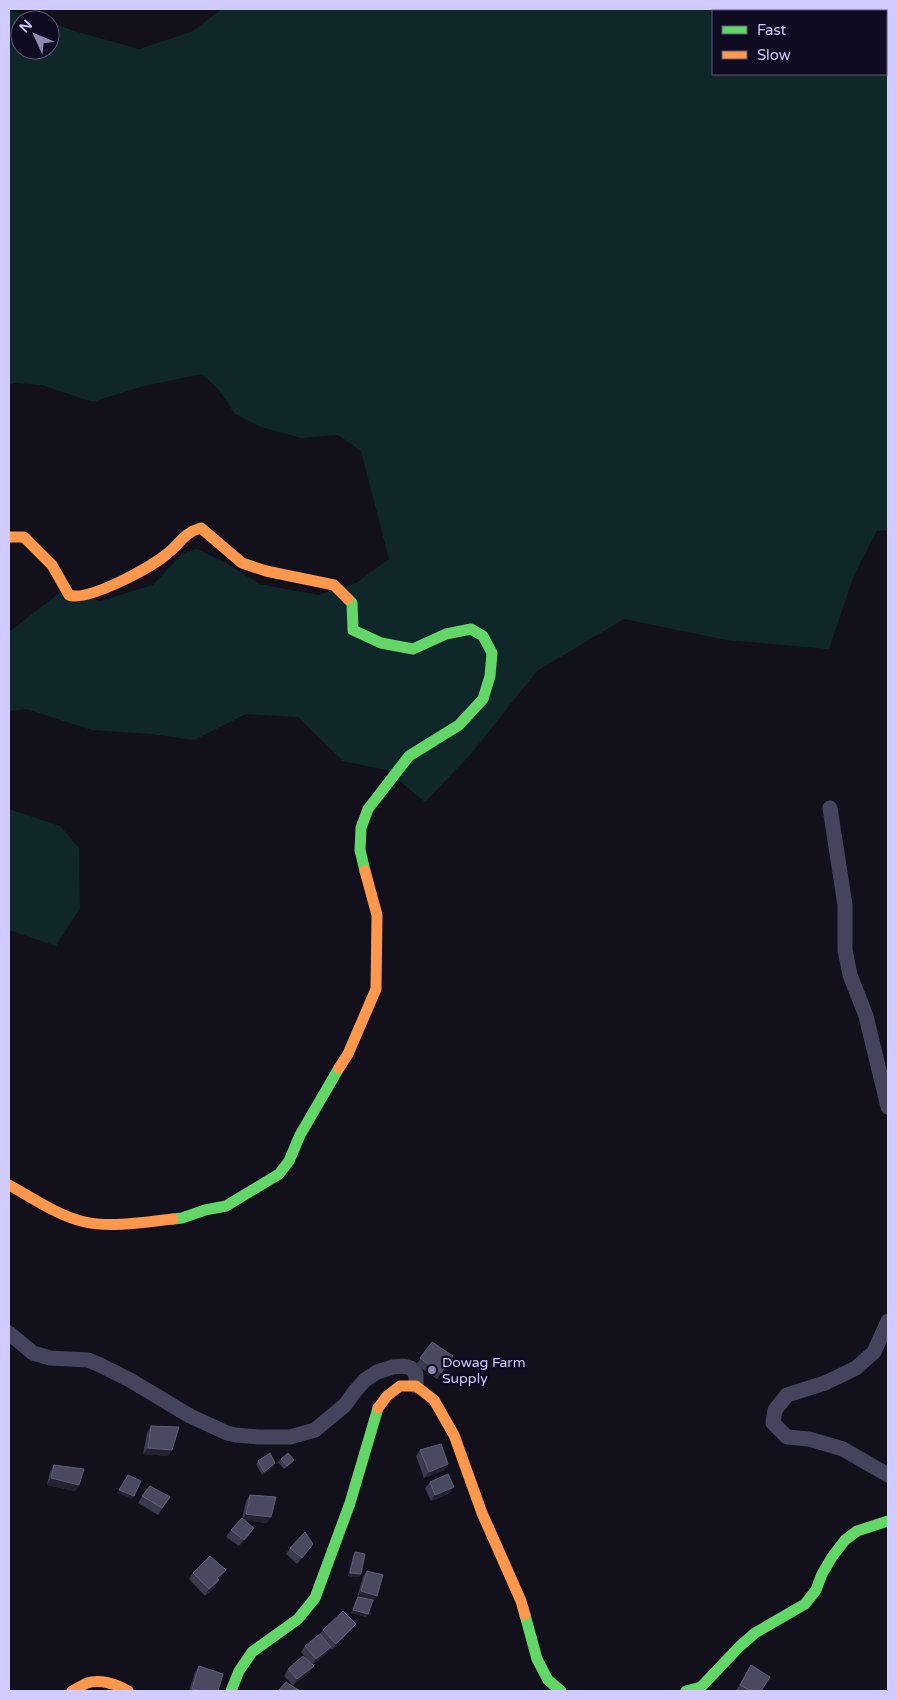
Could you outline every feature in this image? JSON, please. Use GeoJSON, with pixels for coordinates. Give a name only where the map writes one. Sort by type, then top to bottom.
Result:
{"type":"FeatureCollection","features":[{"type":"Feature","properties":{"kind":"street"},"geometry":{"type":"LineString","coordinates":[[9,537],[24,537],[40,551],[52,565],[69,595],[75,598],[100,590],[151,565],[168,553],[189,531],[201,528],[242,563],[266,571],[334,585],[352,603],[353,630],[381,643],[413,649],[446,634],[471,629],[484,636],[492,653],[490,676],[483,699],[459,725],[409,756],[368,809],[361,828],[360,850],[377,915],[376,989],[348,1054],[280,1174],[226,1206],[205,1210],[182,1218],[124,1224],[85,1222],[58,1212],[9,1185]]}},
{"type":"Feature","properties":{"kind":"street"},"geometry":{"type":"LineString","coordinates":[[830,808],[845,905],[845,950],[850,974],[866,1016],[888,1107]]}},
{"type":"Feature","properties":{"kind":"street"},"geometry":{"type":"LineString","coordinates":[[888,1320],[874,1352],[856,1368],[825,1383],[787,1395],[775,1410],[773,1423],[787,1437],[809,1439],[843,1449],[888,1475]]}},
{"type":"Feature","properties":{"kind":"street"},"geometry":{"type":"LineString","coordinates":[[9,1333],[33,1353],[50,1358],[88,1360],[130,1380],[190,1416],[227,1433],[236,1435],[290,1437],[315,1430],[345,1405],[365,1380],[377,1372],[393,1367],[403,1366],[411,1368],[416,1374],[416,1386]]}},
{"type":"Feature","properties":{"kind":"street"},"geometry":{"type":"LineString","coordinates":[[231,1691],[239,1671],[252,1652],[298,1619],[315,1598],[350,1503],[377,1410],[387,1396],[400,1386],[416,1386],[434,1400],[454,1435],[482,1512],[521,1601],[537,1659],[548,1680],[561,1691]]}},
{"type":"Feature","properties":{"kind":"street"},"geometry":{"type":"LineString","coordinates":[[686,1691],[700,1687],[755,1633],[805,1604],[816,1590],[822,1574],[832,1557],[845,1540],[857,1531],[870,1525],[888,1521]]}},
{"type":"Feature","properties":{"kind":"street"},"geometry":{"type":"LineString","coordinates":[[72,1691],[88,1683],[106,1683],[128,1691]]}},
{"type":"Feature","properties":{"kind":"green space"},"geometry":{"type":"Polygon","coordinates":[[[222,9],[888,9],[888,530],[877,531],[854,575],[829,649],[726,640],[624,619],[537,671],[471,754],[425,802],[386,770],[343,761],[298,717],[246,714],[194,740],[151,734],[92,730],[26,709],[9,711],[9,632],[66,588],[100,601],[153,585],[183,553],[197,549],[226,563],[259,584],[318,595],[356,583],[389,559],[361,451],[338,435],[301,438],[261,427],[235,414],[219,390],[202,374],[140,387],[93,402],[42,385],[15,383],[9,385],[9,10],[10,60],[60,60],[60,26],[139,49],[191,32],[222,9]]]}},
{"type":"Feature","properties":{"kind":"green space"},"geometry":{"type":"Polygon","coordinates":[[[9,809],[60,826],[79,848],[80,908],[56,946],[9,930],[9,809]]]}},
{"type":"Feature","properties":{"kind":"building"},"geometry":{"type":"Polygon","coordinates":[[[432,1342],[453,1356],[441,1373],[420,1358],[432,1342]]]}},
{"type":"Feature","properties":{"kind":"building"},"geometry":{"type":"Polygon","coordinates":[[[151,1426],[179,1427],[172,1450],[148,1448],[151,1426]]]}},
{"type":"Feature","properties":{"kind":"building"},"geometry":{"type":"Polygon","coordinates":[[[441,1444],[448,1464],[429,1472],[420,1450],[441,1444]]]}},
{"type":"Feature","properties":{"kind":"building"},"geometry":{"type":"Polygon","coordinates":[[[270,1453],[275,1463],[264,1472],[258,1461],[270,1453]]]}},
{"type":"Feature","properties":{"kind":"building"},"geometry":{"type":"Polygon","coordinates":[[[288,1453],[294,1460],[287,1466],[281,1459],[288,1453]]]}},
{"type":"Feature","properties":{"kind":"building"},"geometry":{"type":"Polygon","coordinates":[[[54,1465],[84,1469],[79,1485],[51,1478],[54,1465]]]}},
{"type":"Feature","properties":{"kind":"building"},"geometry":{"type":"Polygon","coordinates":[[[448,1474],[454,1487],[435,1495],[430,1482],[448,1474]]]}},
{"type":"Feature","properties":{"kind":"building"},"geometry":{"type":"Polygon","coordinates":[[[128,1475],[141,1481],[134,1496],[119,1490],[128,1475]]]}},
{"type":"Feature","properties":{"kind":"building"},"geometry":{"type":"Polygon","coordinates":[[[150,1486],[170,1497],[162,1508],[142,1496],[150,1486]]]}},
{"type":"Feature","properties":{"kind":"building"},"geometry":{"type":"Polygon","coordinates":[[[250,1495],[276,1497],[271,1517],[246,1514],[250,1495]]]}},
{"type":"Feature","properties":{"kind":"building"},"geometry":{"type":"Polygon","coordinates":[[[242,1518],[254,1528],[244,1540],[231,1530],[242,1518]]]}},
{"type":"Feature","properties":{"kind":"building"},"geometry":{"type":"Polygon","coordinates":[[[305,1532],[313,1544],[302,1558],[290,1548],[305,1532]]]}},
{"type":"Feature","properties":{"kind":"building"},"geometry":{"type":"Polygon","coordinates":[[[355,1552],[365,1554],[361,1574],[350,1573],[355,1552]]]}},
{"type":"Feature","properties":{"kind":"building"},"geometry":{"type":"Polygon","coordinates":[[[210,1556],[226,1570],[209,1589],[193,1573],[210,1556]]]}},
{"type":"Feature","properties":{"kind":"building"},"geometry":{"type":"Polygon","coordinates":[[[367,1571],[383,1575],[377,1596],[361,1591],[367,1571]]]}},
{"type":"Feature","properties":{"kind":"building"},"geometry":{"type":"Polygon","coordinates":[[[358,1597],[373,1600],[368,1614],[353,1610],[358,1597]]]}},
{"type":"Feature","properties":{"kind":"building"},"geometry":{"type":"Polygon","coordinates":[[[343,1611],[356,1624],[336,1644],[323,1630],[343,1611]]]}},
{"type":"Feature","properties":{"kind":"building"},"geometry":{"type":"Polygon","coordinates":[[[320,1634],[331,1647],[316,1659],[305,1646],[320,1634]]]}},
{"type":"Feature","properties":{"kind":"building"},"geometry":{"type":"Polygon","coordinates":[[[303,1656],[314,1666],[297,1679],[288,1669],[303,1656]]]}},
{"type":"Feature","properties":{"kind":"building"},"geometry":{"type":"Polygon","coordinates":[[[751,1665],[770,1677],[761,1691],[751,1691],[740,1685],[751,1665]]]}},
{"type":"Feature","properties":{"kind":"building"},"geometry":{"type":"Polygon","coordinates":[[[199,1666],[223,1674],[218,1691],[192,1689],[199,1666]]]}},
{"type":"Feature","properties":{"kind":"building"},"geometry":{"type":"Polygon","coordinates":[[[286,1682],[300,1691],[278,1691],[286,1682]]]}},
{"type":"Feature","properties":{"kind":"traffic: fast"},"geometry":{"type":"LineString","coordinates":[[348,599],[352,603],[353,630],[381,643],[413,649],[446,634],[471,629],[483,636],[492,653],[490,676],[483,699],[459,725],[409,756],[368,809],[361,828],[360,850],[365,871]]}},
{"type":"Feature","properties":{"kind":"traffic: fast"},"geometry":{"type":"LineString","coordinates":[[173,1219],[226,1206],[279,1174],[289,1161],[300,1135],[339,1068]]}},
{"type":"Feature","properties":{"kind":"traffic: fast"},"geometry":{"type":"LineString","coordinates":[[231,1691],[239,1671],[252,1652],[298,1619],[315,1598],[350,1503],[378,1408]]}},
{"type":"Feature","properties":{"kind":"traffic: fast"},"geometry":{"type":"LineString","coordinates":[[686,1691],[701,1687],[755,1633],[805,1604],[816,1590],[822,1574],[832,1557],[845,1540],[857,1531],[888,1521]]}},
{"type":"Feature","properties":{"kind":"traffic: fast"},"geometry":{"type":"LineString","coordinates":[[525,1615],[537,1659],[548,1680],[561,1691]]}},
{"type":"Feature","properties":{"kind":"traffic: slow"},"geometry":{"type":"LineString","coordinates":[[9,537],[24,537],[52,565],[69,595],[78,596],[90,593],[120,582],[160,559],[190,533],[201,528],[242,563],[266,571],[334,585],[348,599]]}},
{"type":"Feature","properties":{"kind":"traffic: slow"},"geometry":{"type":"LineString","coordinates":[[339,1068],[348,1054],[376,989],[377,915],[365,871]]}},
{"type":"Feature","properties":{"kind":"traffic: slow"},"geometry":{"type":"LineString","coordinates":[[9,1185],[55,1211],[85,1222],[117,1224],[173,1219]]}},
{"type":"Feature","properties":{"kind":"traffic: slow"},"geometry":{"type":"LineString","coordinates":[[378,1408],[387,1396],[400,1386],[416,1386],[434,1400],[454,1435],[482,1513],[521,1601],[525,1615]]}},
{"type":"Feature","properties":{"kind":"traffic: slow"},"geometry":{"type":"LineString","coordinates":[[72,1691],[92,1682],[114,1684],[128,1691]]}},
{"type":"Feature","properties":{"kind":"place","name":"Dowag Farm Supply"},"geometry":{"type":"Point","coordinates":[432,1370]}}]}
